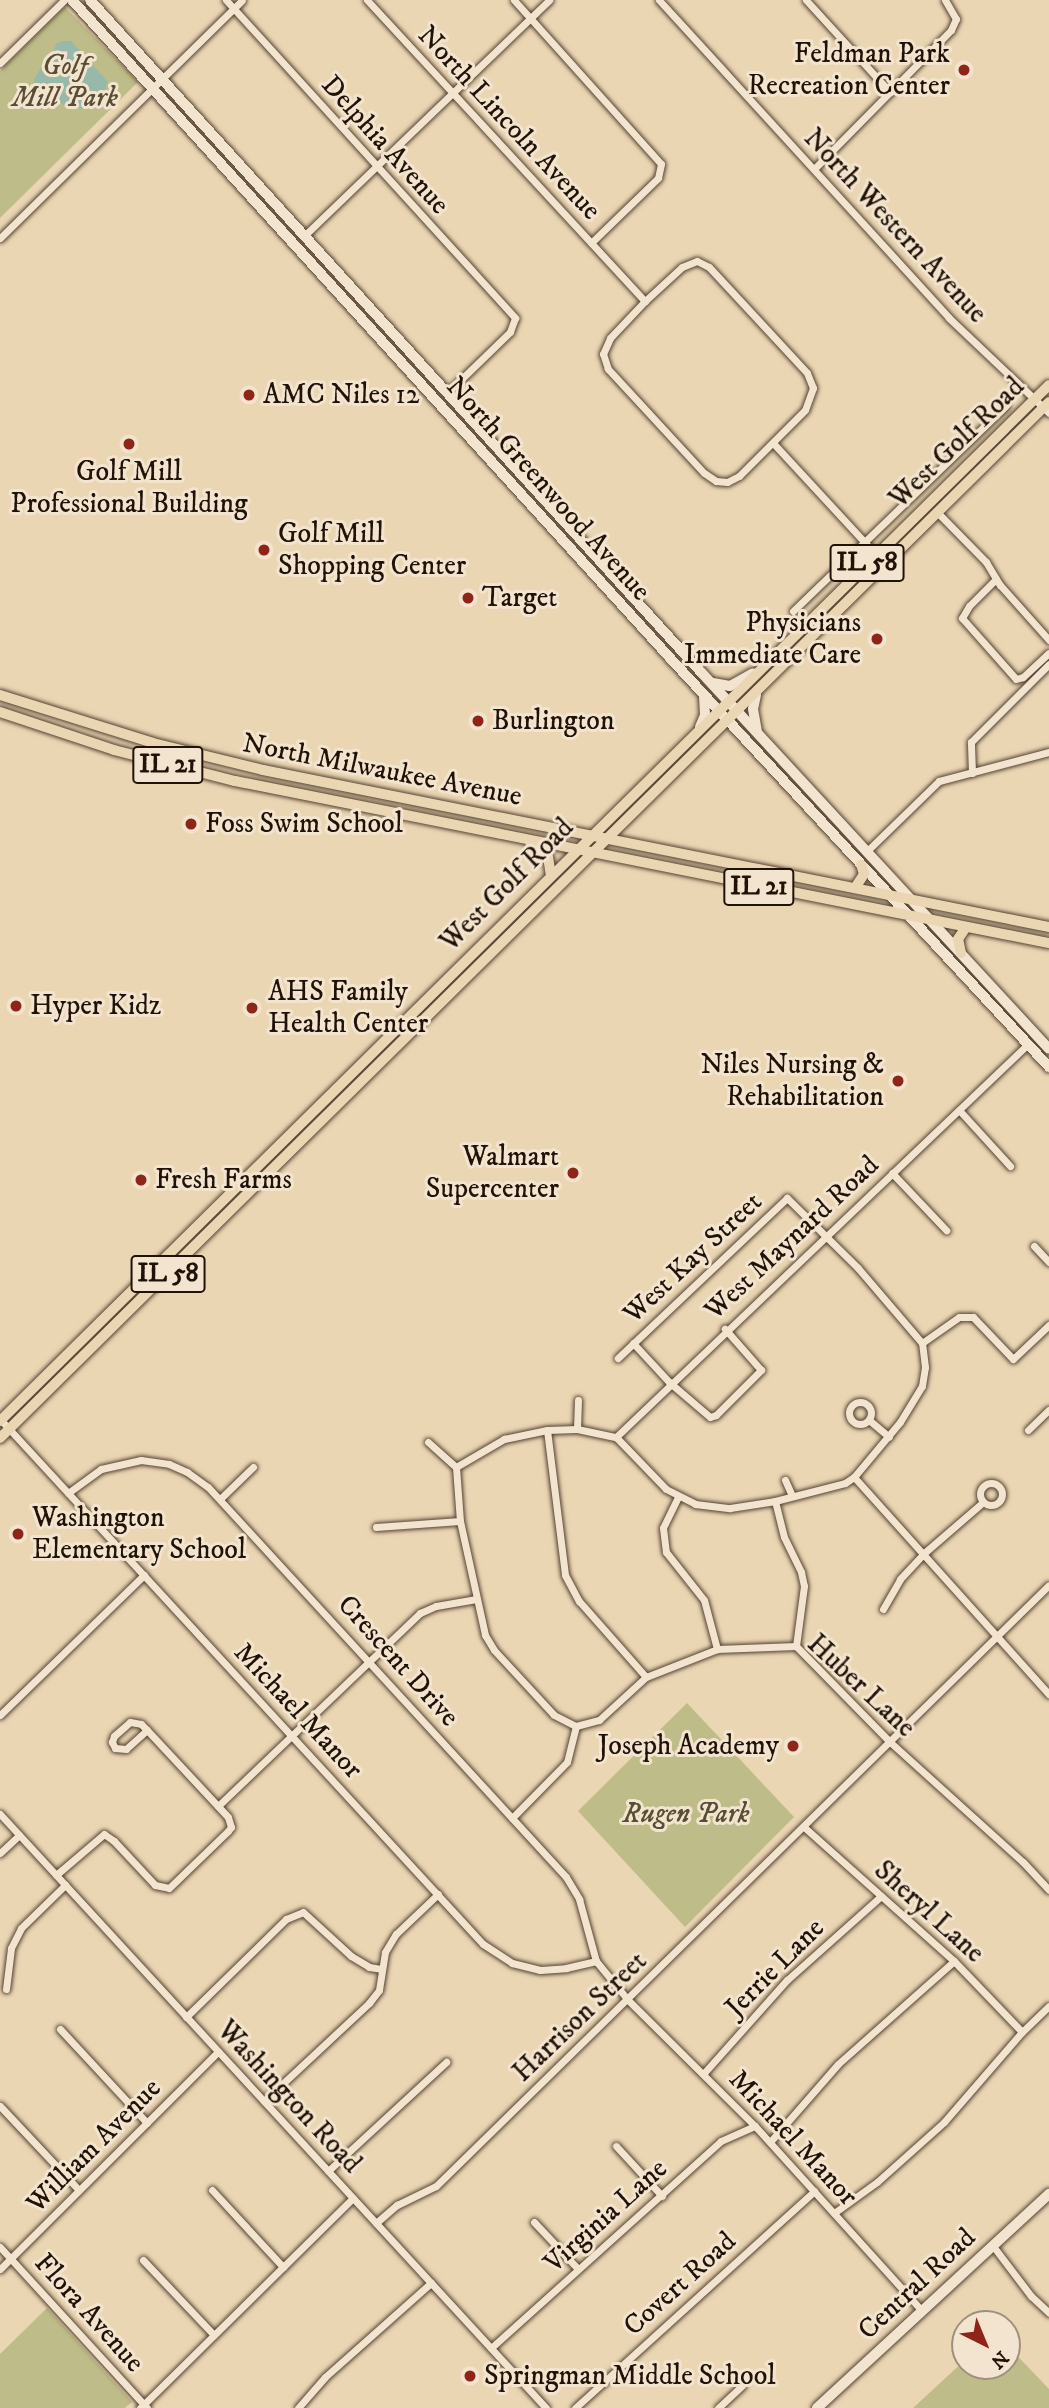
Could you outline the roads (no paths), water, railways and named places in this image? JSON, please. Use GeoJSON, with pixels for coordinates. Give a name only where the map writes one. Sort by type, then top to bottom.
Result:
{"type":"FeatureCollection","features":[{"type":"Feature","properties":{"kind":"main road","name":"North Greenwood Avenue"},"geometry":{"type":"LineString","coordinates":[[72,0],[718,710],[1049,1067]]}},
{"type":"Feature","properties":{"kind":"main road","name":"North Greenwood Avenue"},"geometry":{"type":"LineString","coordinates":[[90,0],[758,735],[1049,1049]]}},
{"type":"Feature","properties":{"kind":"main road","name":"West Golf Road"},"geometry":{"type":"LineString","coordinates":[[0,1420],[1049,385]]}},
{"type":"Feature","properties":{"kind":"main road","name":"West Golf Road"},"geometry":{"type":"LineString","coordinates":[[0,1438],[1047,408]]}},
{"type":"Feature","properties":{"kind":"main road"},"geometry":{"type":"LineString","coordinates":[[700,671],[715,684],[726,687],[757,671]]}},
{"type":"Feature","properties":{"kind":"main road"},"geometry":{"type":"LineString","coordinates":[[700,727],[705,715],[704,694]]}},
{"type":"Feature","properties":{"kind":"main road","name":"North Milwaukee Avenue"},"geometry":{"type":"LineString","coordinates":[[0,695],[129,736],[226,762],[1049,927]]}},
{"type":"Feature","properties":{"kind":"main road"},"geometry":{"type":"LineString","coordinates":[[756,695],[752,709],[758,735]]}},
{"type":"Feature","properties":{"kind":"main road","name":"North Milwaukee Avenue"},"geometry":{"type":"LineString","coordinates":[[0,712],[114,750],[211,776],[1049,943]]}},
{"type":"Feature","properties":{"kind":"main road"},"geometry":{"type":"LineString","coordinates":[[527,841],[548,857],[551,875]]}},
{"type":"Feature","properties":{"kind":"main road"},"geometry":{"type":"LineString","coordinates":[[855,888],[864,874],[861,864]]}},
{"type":"Feature","properties":{"kind":"main road"},"geometry":{"type":"LineString","coordinates":[[961,953],[958,939],[966,928]]}},
{"type":"Feature","properties":{"kind":"main road","name":"Central Road"},"geometry":{"type":"LineString","coordinates":[[817,2408],[1049,2194]]}},
{"type":"Feature","properties":{"kind":"street"},"geometry":{"type":"LineString","coordinates":[[0,63],[64,0]]}},
{"type":"Feature","properties":{"kind":"street","name":"Delphia Avenue"},"geometry":{"type":"LineString","coordinates":[[226,0],[515,318],[510,332],[448,393]]}},
{"type":"Feature","properties":{"kind":"street"},"geometry":{"type":"LineString","coordinates":[[0,238],[242,0]]}},
{"type":"Feature","properties":{"kind":"street","name":"North Lincoln Avenue"},"geometry":{"type":"LineString","coordinates":[[367,0],[645,301]]}},
{"type":"Feature","properties":{"kind":"street"},"geometry":{"type":"LineString","coordinates":[[514,0],[659,159],[662,169],[658,178],[591,243]]}},
{"type":"Feature","properties":{"kind":"street"},"geometry":{"type":"LineString","coordinates":[[304,235],[549,0]]}},
{"type":"Feature","properties":{"kind":"street","name":"North Western Avenue"},"geometry":{"type":"LineString","coordinates":[[659,0],[949,318],[1034,400],[1047,408]]}},
{"type":"Feature","properties":{"kind":"street"},"geometry":{"type":"LineString","coordinates":[[806,0],[890,92]]}},
{"type":"Feature","properties":{"kind":"street"},"geometry":{"type":"LineString","coordinates":[[814,169],[951,30],[956,19],[945,0]]}},
{"type":"Feature","properties":{"kind":"street"},"geometry":{"type":"LineString","coordinates":[[696,261],[704,263],[807,373],[813,388],[810,402],[773,443],[733,480],[716,481],[704,473],[608,369],[603,354],[604,347],[645,301],[682,267],[696,261]]}},
{"type":"Feature","properties":{"kind":"street"},"geometry":{"type":"LineString","coordinates":[[793,611],[1006,405]]}},
{"type":"Feature","properties":{"kind":"street"},"geometry":{"type":"LineString","coordinates":[[773,443],[887,565]]}},
{"type":"Feature","properties":{"kind":"street"},"geometry":{"type":"LineString","coordinates":[[938,513],[986,562],[996,579],[1049,640]]}},
{"type":"Feature","properties":{"kind":"street"},"geometry":{"type":"LineString","coordinates":[[996,579],[969,606],[962,618],[1016,679],[1023,677],[1049,653]]}},
{"type":"Feature","properties":{"kind":"street"},"geometry":{"type":"LineString","coordinates":[[972,773],[971,742],[1049,664]]}},
{"type":"Feature","properties":{"kind":"street"},"geometry":{"type":"LineString","coordinates":[[867,851],[939,781],[1049,752]]}},
{"type":"Feature","properties":{"kind":"street","name":"West Maynard Road"},"geometry":{"type":"LineString","coordinates":[[616,1437],[669,1382],[1027,1044]]}},
{"type":"Feature","properties":{"kind":"street"},"geometry":{"type":"LineString","coordinates":[[959,1110],[1010,1166]]}},
{"type":"Feature","properties":{"kind":"street"},"geometry":{"type":"LineString","coordinates":[[892,1173],[946,1230]]}},
{"type":"Feature","properties":{"kind":"street","name":"West Kay Street"},"geometry":{"type":"LineString","coordinates":[[618,1358],[787,1198],[826,1236]]}},
{"type":"Feature","properties":{"kind":"street"},"geometry":{"type":"LineString","coordinates":[[456,1467],[505,1439],[547,1430],[577,1429],[616,1437],[651,1475],[678,1497],[708,1508],[730,1508],[775,1500],[845,1483],[889,1437],[922,1386],[925,1367],[922,1343],[858,1268],[826,1236]]}},
{"type":"Feature","properties":{"kind":"street"},"geometry":{"type":"LineString","coordinates":[[1034,1246],[1049,1262]]}},
{"type":"Feature","properties":{"kind":"street"},"geometry":{"type":"LineString","coordinates":[[922,1343],[959,1317],[973,1317],[1013,1359],[1049,1325]]}},
{"type":"Feature","properties":{"kind":"street"},"geometry":{"type":"LineString","coordinates":[[633,1343],[669,1382],[710,1417],[759,1375],[759,1364],[725,1329]]}},
{"type":"Feature","properties":{"kind":"street"},"geometry":{"type":"LineString","coordinates":[[577,1429],[578,1401]]}},
{"type":"Feature","properties":{"kind":"street"},"geometry":{"type":"LineString","coordinates":[[1028,1430],[1049,1410]]}},
{"type":"Feature","properties":{"kind":"street","name":"Michael Manor"},"geometry":{"type":"LineString","coordinates":[[0,1420],[483,1944],[512,1963],[552,1970],[596,1961]]}},
{"type":"Feature","properties":{"kind":"street"},"geometry":{"type":"LineString","coordinates":[[869,1420],[889,1437]]}},
{"type":"Feature","properties":{"kind":"street"},"geometry":{"type":"LineString","coordinates":[[547,1430],[565,1574],[579,1601],[646,1677]]}},
{"type":"Feature","properties":{"kind":"street"},"geometry":{"type":"LineString","coordinates":[[428,1442],[456,1467],[460,1521],[476,1599],[483,1628],[494,1650],[554,1715],[576,1726],[567,1762],[512,1818]]}},
{"type":"Feature","properties":{"kind":"street","name":"Crescent Drive"},"geometry":{"type":"LineString","coordinates":[[68,1493],[101,1469],[128,1461],[152,1460],[187,1472],[220,1499],[566,1877],[579,1899],[596,1961],[628,2000]]}},
{"type":"Feature","properties":{"kind":"street"},"geometry":{"type":"LineString","coordinates":[[220,1499],[253,1467]]}},
{"type":"Feature","properties":{"kind":"street"},"geometry":{"type":"LineString","coordinates":[[854,1476],[1049,1695]]}},
{"type":"Feature","properties":{"kind":"street"},"geometry":{"type":"LineString","coordinates":[[786,1480],[792,1496]]}},
{"type":"Feature","properties":{"kind":"street"},"geometry":{"type":"LineString","coordinates":[[678,1497],[663,1528],[666,1552],[704,1600],[717,1649]]}},
{"type":"Feature","properties":{"kind":"street"},"geometry":{"type":"LineString","coordinates":[[775,1500],[784,1537],[801,1572],[804,1586],[796,1646]]}},
{"type":"Feature","properties":{"kind":"street"},"geometry":{"type":"LineString","coordinates":[[883,1609],[900,1579],[923,1553],[983,1502]]}},
{"type":"Feature","properties":{"kind":"street"},"geometry":{"type":"LineString","coordinates":[[376,1527],[460,1521]]}},
{"type":"Feature","properties":{"kind":"street"},"geometry":{"type":"LineString","coordinates":[[0,1715],[144,1575]]}},
{"type":"Feature","properties":{"kind":"street"},"geometry":{"type":"LineString","coordinates":[[996,1637],[1049,1584]]}},
{"type":"Feature","properties":{"kind":"street"},"geometry":{"type":"LineString","coordinates":[[218,1806],[420,1613],[436,1606],[476,1599]]}},
{"type":"Feature","properties":{"kind":"street","name":"Harrison Street"},"geometry":{"type":"LineString","coordinates":[[376,2223],[397,2205],[436,2186],[996,1637]]}},
{"type":"Feature","properties":{"kind":"street","name":"Huber Lane"},"geometry":{"type":"LineString","coordinates":[[576,1726],[604,1717],[646,1677],[717,1649],[796,1646],[890,1742],[984,1826],[1049,1890]]}},
{"type":"Feature","properties":{"kind":"street"},"geometry":{"type":"LineString","coordinates":[[56,1875],[104,1834],[114,1841],[155,1885],[169,1888],[228,1831],[230,1822],[218,1806],[147,1730],[141,1724],[130,1722],[114,1736],[112,1742],[115,1748],[125,1749],[147,1730]]}},
{"type":"Feature","properties":{"kind":"street","name":"Washington Road"},"geometry":{"type":"LineString","coordinates":[[0,1814],[546,2408]]}},
{"type":"Feature","properties":{"kind":"street","name":"Sheryl Lane"},"geometry":{"type":"LineString","coordinates":[[804,1827],[954,1961],[1022,2032]]}},
{"type":"Feature","properties":{"kind":"street"},"geometry":{"type":"LineString","coordinates":[[0,1853],[19,1835]]}},
{"type":"Feature","properties":{"kind":"street"},"geometry":{"type":"LineString","coordinates":[[6,1989],[11,1948],[21,1928],[65,1885]]}},
{"type":"Feature","properties":{"kind":"street"},"geometry":{"type":"LineString","coordinates":[[264,2101],[369,2003],[379,1990],[385,1952],[396,1934],[438,1894]]}},
{"type":"Feature","properties":{"kind":"street","name":"Jerrie Lane"},"geometry":{"type":"LineString","coordinates":[[704,2073],[787,1980],[881,1896]]}},
{"type":"Feature","properties":{"kind":"street"},"geometry":{"type":"LineString","coordinates":[[186,2017],[286,1919],[303,1912],[351,1956],[369,1967],[381,1969]]}},
{"type":"Feature","properties":{"kind":"street"},"geometry":{"type":"LineString","coordinates":[[770,2142],[838,2064],[954,1961]]}},
{"type":"Feature","properties":{"kind":"street","name":"Michael Manor"},"geometry":{"type":"LineString","coordinates":[[628,2000],[755,2126],[922,2311]]}},
{"type":"Feature","properties":{"kind":"street"},"geometry":{"type":"LineString","coordinates":[[834,2213],[895,2167],[944,2122],[1022,2032],[1049,2006]]}},
{"type":"Feature","properties":{"kind":"street"},"geometry":{"type":"LineString","coordinates":[[60,2029],[147,2123]]}},
{"type":"Feature","properties":{"kind":"street","name":"William Avenue"},"geometry":{"type":"LineString","coordinates":[[0,2269],[218,2052]]}},
{"type":"Feature","properties":{"kind":"street"},"geometry":{"type":"LineString","coordinates":[[328,2171],[446,2062]]}},
{"type":"Feature","properties":{"kind":"street"},"geometry":{"type":"LineString","coordinates":[[0,2106],[79,2190]]}},
{"type":"Feature","properties":{"kind":"street","name":"Virginia Lane"},"geometry":{"type":"LineString","coordinates":[[491,2348],[721,2141],[755,2126]]}},
{"type":"Feature","properties":{"kind":"street"},"geometry":{"type":"LineString","coordinates":[[616,2146],[662,2196]]}},
{"type":"Feature","properties":{"kind":"street"},"geometry":{"type":"LineString","coordinates":[[212,2190],[283,2267]]}},
{"type":"Feature","properties":{"kind":"street","name":"Covert Road"},"geometry":{"type":"LineString","coordinates":[[575,2408],[814,2191]]}},
{"type":"Feature","properties":{"kind":"street"},"geometry":{"type":"LineString","coordinates":[[143,2407],[353,2198]]}},
{"type":"Feature","properties":{"kind":"street"},"geometry":{"type":"LineString","coordinates":[[534,2222],[578,2269]]}},
{"type":"Feature","properties":{"kind":"street","name":"Flora Avenue"},"geometry":{"type":"LineString","coordinates":[[0,2246],[143,2407]]}},
{"type":"Feature","properties":{"kind":"street"},"geometry":{"type":"LineString","coordinates":[[993,2246],[1031,2297],[1049,2313]]}},
{"type":"Feature","properties":{"kind":"street"},"geometry":{"type":"LineString","coordinates":[[143,2260],[214,2335]]}},
{"type":"Feature","properties":{"kind":"street"},"geometry":{"type":"LineString","coordinates":[[298,2408],[325,2377],[431,2283]]}},
{"type":"Feature","properties":{"kind":"street"},"geometry":{"type":"LineString","coordinates":[[718,2408],[742,2386]]}},
{"type":"Feature","properties":{"kind":"place","name":"Feldman Park Recreation Center"},"geometry":{"type":"Point","coordinates":[964,70]}},
{"type":"Feature","properties":{"kind":"place","name":"AMC Niles 12"},"geometry":{"type":"Point","coordinates":[249,395]}},
{"type":"Feature","properties":{"kind":"place","name":"Golf Mill Professional Building"},"geometry":{"type":"Point","coordinates":[129,444]}},
{"type":"Feature","properties":{"kind":"place","name":"Golf Mill Shopping Center"},"geometry":{"type":"Point","coordinates":[264,550]}},
{"type":"Feature","properties":{"kind":"place","name":"Target"},"geometry":{"type":"Point","coordinates":[468,598]}},
{"type":"Feature","properties":{"kind":"place","name":"Physicians Immediate Care"},"geometry":{"type":"Point","coordinates":[877,639]}},
{"type":"Feature","properties":{"kind":"place","name":"Burlington"},"geometry":{"type":"Point","coordinates":[478,721]}},
{"type":"Feature","properties":{"kind":"place","name":"Foss Swim School"},"geometry":{"type":"Point","coordinates":[191,824]}},
{"type":"Feature","properties":{"kind":"place","name":"Hyper Kidz"},"geometry":{"type":"Point","coordinates":[16,1006]}},
{"type":"Feature","properties":{"kind":"place","name":"AHS Family Health Center"},"geometry":{"type":"Point","coordinates":[252,1008]}},
{"type":"Feature","properties":{"kind":"place","name":"Niles Nursing & Rehabilitation"},"geometry":{"type":"Point","coordinates":[898,1081]}},
{"type":"Feature","properties":{"kind":"place","name":"Walmart Supercenter"},"geometry":{"type":"Point","coordinates":[573,1173]}},
{"type":"Feature","properties":{"kind":"place","name":"Fresh Farms"},"geometry":{"type":"Point","coordinates":[141,1180]}},
{"type":"Feature","properties":{"kind":"place","name":"Washington Elementary School"},"geometry":{"type":"Point","coordinates":[18,1534]}},
{"type":"Feature","properties":{"kind":"place","name":"Joseph Academy"},"geometry":{"type":"Point","coordinates":[793,1746]}},
{"type":"Feature","properties":{"kind":"place","name":"Springman Middle School"},"geometry":{"type":"Point","coordinates":[470,2376]}},
{"type":"Feature","properties":{"kind":"park label","name":"Golf Mill Park"},"geometry":{"type":"Point","coordinates":[65,82]}},
{"type":"Feature","properties":{"kind":"park label","name":"Rugen Park"},"geometry":{"type":"Point","coordinates":[686,1814]}}]}
